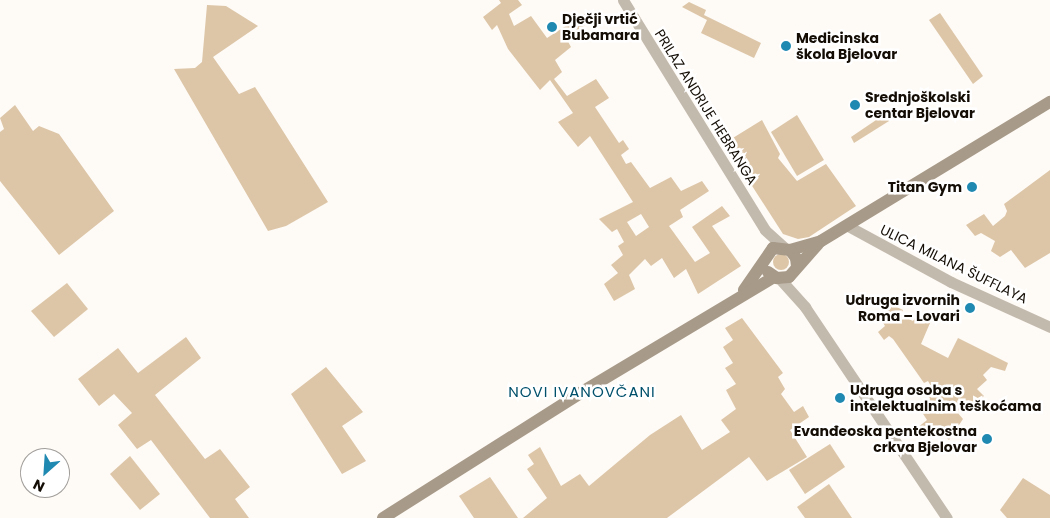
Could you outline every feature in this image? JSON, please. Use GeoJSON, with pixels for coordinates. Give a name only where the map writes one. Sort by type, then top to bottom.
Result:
{"type":"FeatureCollection","features":[{"type":"Feature","properties":{"kind":"main road"},"geometry":{"type":"LineString","coordinates":[[741,294],[773,248],[787,248],[821,241],[1050,102]]}},
{"type":"Feature","properties":{"kind":"main road"},"geometry":{"type":"LineString","coordinates":[[383,518],[741,294],[795,270],[821,241]]}},
{"type":"Feature","properties":{"kind":"main road"},"geometry":{"type":"LineString","coordinates":[[787,248],[796,258],[795,270]]}},
{"type":"Feature","properties":{"kind":"main road"},"geometry":{"type":"LineString","coordinates":[[765,258],[766,270],[777,278]]}},
{"type":"Feature","properties":{"kind":"street","name":"PRILAZ ANDRIJE HEBRANGA"},"geometry":{"type":"LineString","coordinates":[[623,0],[765,230],[787,248]]}},
{"type":"Feature","properties":{"kind":"street","name":"ULICA MILANA ŠUFFLAYA"},"geometry":{"type":"LineString","coordinates":[[848,226],[951,282],[1050,326]]}},
{"type":"Feature","properties":{"kind":"street","name":"PRILAZ ANDRIJE HEBRANGA"},"geometry":{"type":"LineString","coordinates":[[765,230],[765,258]]}},
{"type":"Feature","properties":{"kind":"street"},"geometry":{"type":"LineString","coordinates":[[795,270],[804,307]]}},
{"type":"Feature","properties":{"kind":"street"},"geometry":{"type":"LineString","coordinates":[[777,278],[804,307],[947,518]]}},
{"type":"Feature","properties":{"kind":"shaded area"},"geometry":{"type":"Polygon","coordinates":[[[499,0],[518,0],[522,5],[509,14],[514,26],[531,16],[547,38],[586,13],[592,20],[566,38],[571,47],[555,60],[562,72],[554,79],[567,96],[596,79],[609,98],[595,107],[619,143],[623,140],[629,149],[621,155],[626,164],[631,162],[650,188],[671,177],[681,191],[702,181],[709,191],[680,210],[683,217],[669,226],[695,262],[710,253],[692,227],[722,206],[730,216],[712,226],[741,266],[698,294],[686,269],[674,278],[662,258],[651,266],[645,259],[629,275],[635,289],[614,301],[604,284],[618,273],[611,265],[623,255],[618,246],[624,242],[617,229],[612,232],[599,219],[633,202],[590,136],[578,147],[558,122],[573,113],[550,80],[540,90],[508,49],[497,25],[492,30],[483,17],[501,3],[499,0]],[[641,214],[627,222],[636,236],[649,227],[641,214]]]}},
{"type":"Feature","properties":{"kind":"shaded area"},"geometry":{"type":"Polygon","coordinates":[[[689,2],[706,10],[704,15],[761,43],[754,58],[701,33],[707,20],[682,7],[689,2]]]}},
{"type":"Feature","properties":{"kind":"shaded area"},"geometry":{"type":"Polygon","coordinates":[[[207,5],[226,6],[258,26],[213,57],[239,94],[255,87],[328,202],[286,226],[268,231],[174,69],[195,68],[202,62],[207,5]]]}},
{"type":"Feature","properties":{"kind":"shaded area"},"geometry":{"type":"Polygon","coordinates":[[[940,13],[983,76],[973,84],[929,20],[940,13]]]}},
{"type":"Feature","properties":{"kind":"shaded area"},"geometry":{"type":"Polygon","coordinates":[[[15,105],[33,131],[39,126],[59,134],[114,211],[59,255],[0,181],[0,132],[4,129],[0,118],[15,105]]]}},
{"type":"Feature","properties":{"kind":"shaded area"},"geometry":{"type":"Polygon","coordinates":[[[885,114],[889,121],[854,143],[851,137],[885,114]]]}},
{"type":"Feature","properties":{"kind":"shaded area"},"geometry":{"type":"Polygon","coordinates":[[[797,115],[824,160],[797,176],[771,132],[797,115]]]}},
{"type":"Feature","properties":{"kind":"shaded area"},"geometry":{"type":"Polygon","coordinates":[[[762,120],[780,154],[778,158],[797,181],[826,164],[856,206],[809,237],[798,239],[783,234],[747,178],[728,141],[762,120]]]}},
{"type":"Feature","properties":{"kind":"shaded area"},"geometry":{"type":"Polygon","coordinates":[[[1050,170],[1050,253],[1025,268],[1011,250],[1000,257],[991,251],[995,241],[981,233],[975,236],[966,225],[984,214],[993,226],[1005,216],[1007,211],[1004,204],[1050,170]]]}},
{"type":"Feature","properties":{"kind":"shaded area"},"geometry":{"type":"Polygon","coordinates":[[[781,254],[789,262],[781,270],[773,262],[781,254]]]}},
{"type":"Feature","properties":{"kind":"shaded area"},"geometry":{"type":"Polygon","coordinates":[[[67,283],[88,309],[54,337],[31,311],[67,283]]]}},
{"type":"Feature","properties":{"kind":"shaded area"},"geometry":{"type":"Polygon","coordinates":[[[880,299],[903,310],[900,315],[913,321],[916,316],[923,319],[926,312],[933,316],[921,344],[948,358],[958,338],[1008,363],[1005,371],[991,367],[983,375],[987,380],[977,389],[984,396],[973,404],[968,400],[957,412],[963,419],[949,440],[935,427],[923,435],[917,428],[927,420],[918,406],[935,393],[928,381],[924,383],[893,339],[889,336],[884,340],[878,332],[885,326],[882,321],[889,314],[875,304],[880,299]]]}},
{"type":"Feature","properties":{"kind":"shaded area"},"geometry":{"type":"Polygon","coordinates":[[[742,318],[783,373],[778,377],[785,389],[781,394],[794,412],[803,406],[809,417],[790,430],[807,457],[767,481],[749,457],[667,518],[523,518],[547,498],[527,469],[534,464],[528,455],[540,447],[561,486],[580,474],[589,486],[650,435],[681,415],[702,450],[730,432],[721,420],[736,409],[726,390],[736,384],[725,368],[733,363],[723,347],[733,340],[725,328],[742,318]]]}},
{"type":"Feature","properties":{"kind":"shaded area"},"geometry":{"type":"Polygon","coordinates":[[[186,337],[201,358],[155,395],[205,459],[220,449],[250,487],[235,499],[249,518],[210,518],[151,440],[137,449],[118,425],[132,413],[114,394],[99,406],[78,379],[118,348],[138,373],[186,337]]]}},
{"type":"Feature","properties":{"kind":"shaded area"},"geometry":{"type":"Polygon","coordinates":[[[326,367],[363,412],[342,426],[366,461],[342,474],[291,394],[326,367]]]}},
{"type":"Feature","properties":{"kind":"shaded area"},"geometry":{"type":"Polygon","coordinates":[[[830,444],[845,467],[805,494],[789,470],[830,444]]]}},
{"type":"Feature","properties":{"kind":"shaded area"},"geometry":{"type":"Polygon","coordinates":[[[130,456],[160,494],[140,510],[110,474],[130,456]]]}},
{"type":"Feature","properties":{"kind":"shaded area"},"geometry":{"type":"Polygon","coordinates":[[[490,477],[518,518],[474,518],[459,496],[490,477]]]}},
{"type":"Feature","properties":{"kind":"shaded area"},"geometry":{"type":"Polygon","coordinates":[[[1023,478],[1050,495],[1050,518],[1007,518],[1000,510],[1023,478]]]}},
{"type":"Feature","properties":{"kind":"shaded area"},"geometry":{"type":"Polygon","coordinates":[[[829,484],[852,518],[805,518],[797,507],[829,484]]]}},
{"type":"Feature","properties":{"kind":"place","name":"Dječji vrtić Bubamara"},"geometry":{"type":"Point","coordinates":[552,27]}},
{"type":"Feature","properties":{"kind":"place","name":"Medicinska škola Bjelovar"},"geometry":{"type":"Point","coordinates":[786,46]}},
{"type":"Feature","properties":{"kind":"place","name":"Srednjoškolski centar Bjelovar"},"geometry":{"type":"Point","coordinates":[855,105]}},
{"type":"Feature","properties":{"kind":"place","name":"Titan Gym"},"geometry":{"type":"Point","coordinates":[972,187]}},
{"type":"Feature","properties":{"kind":"place","name":"Udruga izvornih Roma – Lovari"},"geometry":{"type":"Point","coordinates":[970,308]}},
{"type":"Feature","properties":{"kind":"place","name":"Udruga osoba s intelektualnim teškoćama"},"geometry":{"type":"Point","coordinates":[840,398]}},
{"type":"Feature","properties":{"kind":"place","name":"Evanđeoska pentekostna crkva Bjelovar"},"geometry":{"type":"Point","coordinates":[987,439]}},
{"type":"Feature","properties":{"kind":"district","name":"NOVI IVANOVČANI"},"geometry":{"type":"Point","coordinates":[582,392]}}]}
